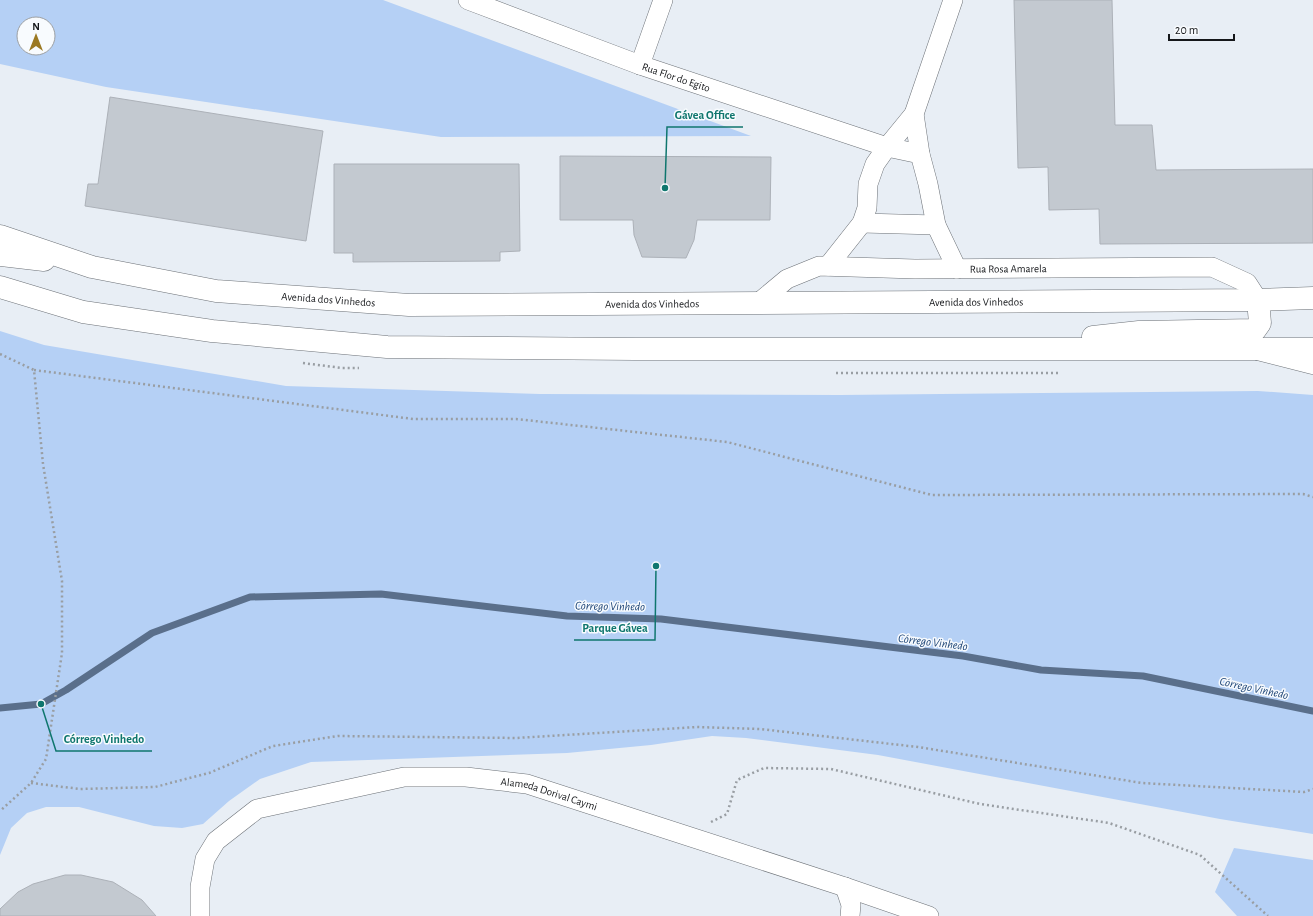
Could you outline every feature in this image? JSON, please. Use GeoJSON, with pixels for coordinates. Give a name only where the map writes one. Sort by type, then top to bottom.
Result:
{"type":"FeatureCollection","features":[{"type":"Feature","properties":{"kind":"main road","name":"Avenida dos Vinhedos"},"geometry":{"type":"LineString","coordinates":[[0,236],[92,267],[216,291],[409,305],[757,304],[1258,300],[1313,298]]}},
{"type":"Feature","properties":{"kind":"main road"},"geometry":{"type":"LineString","coordinates":[[0,254],[92,267]]}},
{"type":"Feature","properties":{"kind":"main road"},"geometry":{"type":"LineString","coordinates":[[0,287],[83,312],[197,329],[387,347],[1313,349]]}},
{"type":"Feature","properties":{"kind":"main road"},"geometry":{"type":"LineString","coordinates":[[970,349],[1139,332],[1255,330],[1260,323],[1258,300]]}},
{"type":"Feature","properties":{"kind":"main road"},"geometry":{"type":"LineString","coordinates":[[1258,349],[1313,363]]}},
{"type":"Feature","properties":{"kind":"street","name":"Rua Flor do Egito"},"geometry":{"type":"LineString","coordinates":[[468,0],[640,64],[887,147],[920,154]]}},
{"type":"Feature","properties":{"kind":"street"},"geometry":{"type":"LineString","coordinates":[[640,64],[663,0]]}},
{"type":"Feature","properties":{"kind":"street"},"geometry":{"type":"LineString","coordinates":[[828,266],[862,223],[867,208],[868,184],[875,164],[914,114],[953,0]]}},
{"type":"Feature","properties":{"kind":"street"},"geometry":{"type":"LineString","coordinates":[[914,114],[920,154],[928,184],[936,225],[943,243],[957,269]]}},
{"type":"Feature","properties":{"kind":"street"},"geometry":{"type":"LineString","coordinates":[[862,223],[936,225]]}},
{"type":"Feature","properties":{"kind":"street","name":"Rua Rosa Amarela"},"geometry":{"type":"LineString","coordinates":[[757,304],[787,279],[819,266],[957,269],[1212,267],[1247,283],[1258,300]]}},
{"type":"Feature","properties":{"kind":"street","name":"Alameda Dorival Caymi"},"geometry":{"type":"LineString","coordinates":[[200,916],[200,887],[205,859],[216,841],[257,809],[404,777],[466,777],[527,784],[845,887],[929,916]]}},
{"type":"Feature","properties":{"kind":"street"},"geometry":{"type":"LineString","coordinates":[[845,887],[851,905],[850,916]]}},
{"type":"Feature","properties":{"kind":"path"},"geometry":{"type":"LineString","coordinates":[[0,354],[34,370],[413,419],[516,419],[727,442],[932,495],[1303,494],[1313,497]]}},
{"type":"Feature","properties":{"kind":"path"},"geometry":{"type":"LineString","coordinates":[[0,811],[31,784],[46,759],[62,653],[62,581],[43,464],[34,370]]}},
{"type":"Feature","properties":{"kind":"path"},"geometry":{"type":"LineString","coordinates":[[31,784],[80,788],[155,787],[210,773],[273,746],[338,736],[516,738],[697,727],[760,729],[918,747],[1142,784],[1304,792],[1313,789]]}},
{"type":"Feature","properties":{"kind":"path"},"geometry":{"type":"LineString","coordinates":[[677,832],[686,826],[710,822],[727,814],[737,780],[764,768],[831,769],[980,804],[1109,823],[1200,855],[1268,916]]}},
{"type":"Feature","properties":{"kind":"shaded area"},"geometry":{"type":"Polygon","coordinates":[[[0,0],[383,0],[751,136],[441,137],[106,87],[0,64],[0,0]]]}},
{"type":"Feature","properties":{"kind":"shaded area"},"geometry":{"type":"Polygon","coordinates":[[[0,331],[44,345],[286,386],[540,394],[840,395],[1258,391],[1313,395],[1313,834],[1220,819],[878,755],[746,738],[712,736],[651,745],[567,753],[311,762],[260,779],[229,801],[203,824],[182,828],[154,826],[79,807],[46,807],[27,813],[11,828],[0,855],[0,331]]]}},
{"type":"Feature","properties":{"kind":"shaded area"},"geometry":{"type":"Polygon","coordinates":[[[1234,848],[1313,860],[1313,916],[1237,916],[1215,892],[1234,848]]]}},
{"type":"Feature","properties":{"kind":"building"},"geometry":{"type":"Polygon","coordinates":[[[1014,0],[1112,0],[1115,125],[1152,125],[1156,170],[1313,169],[1313,243],[1100,244],[1099,209],[1049,210],[1048,167],[1018,168],[1014,0]]]}},
{"type":"Feature","properties":{"kind":"building"},"geometry":{"type":"Polygon","coordinates":[[[110,97],[323,131],[306,241],[85,206],[88,184],[98,184],[110,97]]]}},
{"type":"Feature","properties":{"kind":"building"},"geometry":{"type":"Polygon","coordinates":[[[560,156],[771,157],[770,220],[697,220],[694,240],[686,258],[642,257],[634,235],[633,220],[560,220],[560,156]]]}},
{"type":"Feature","properties":{"kind":"building"},"geometry":{"type":"Polygon","coordinates":[[[334,164],[519,164],[520,251],[500,252],[500,261],[353,262],[353,253],[334,253],[334,164]]]}},
{"type":"Feature","properties":{"kind":"building"},"geometry":{"type":"Polygon","coordinates":[[[65,875],[81,875],[113,882],[142,900],[156,916],[0,916],[0,909],[18,892],[33,884],[65,875]]]}},
{"type":"Feature","properties":{"kind":"waterway","name":"Córrego Vinhedo"},"geometry":{"type":"LineString","coordinates":[[0,708],[41,704],[66,690],[152,633],[250,597],[381,594],[567,616],[661,619],[963,656],[1041,670],[1143,676],[1313,711]]}},
{"type":"Feature","properties":{"kind":"place","name":"Gávea Office"},"geometry":{"type":"Point","coordinates":[665,188]}},
{"type":"Feature","properties":{"kind":"place","name":"Parque Gávea"},"geometry":{"type":"Point","coordinates":[656,566]}},
{"type":"Feature","properties":{"kind":"place","name":"Córrego Vinhedo"},"geometry":{"type":"Point","coordinates":[41,704]}}]}
